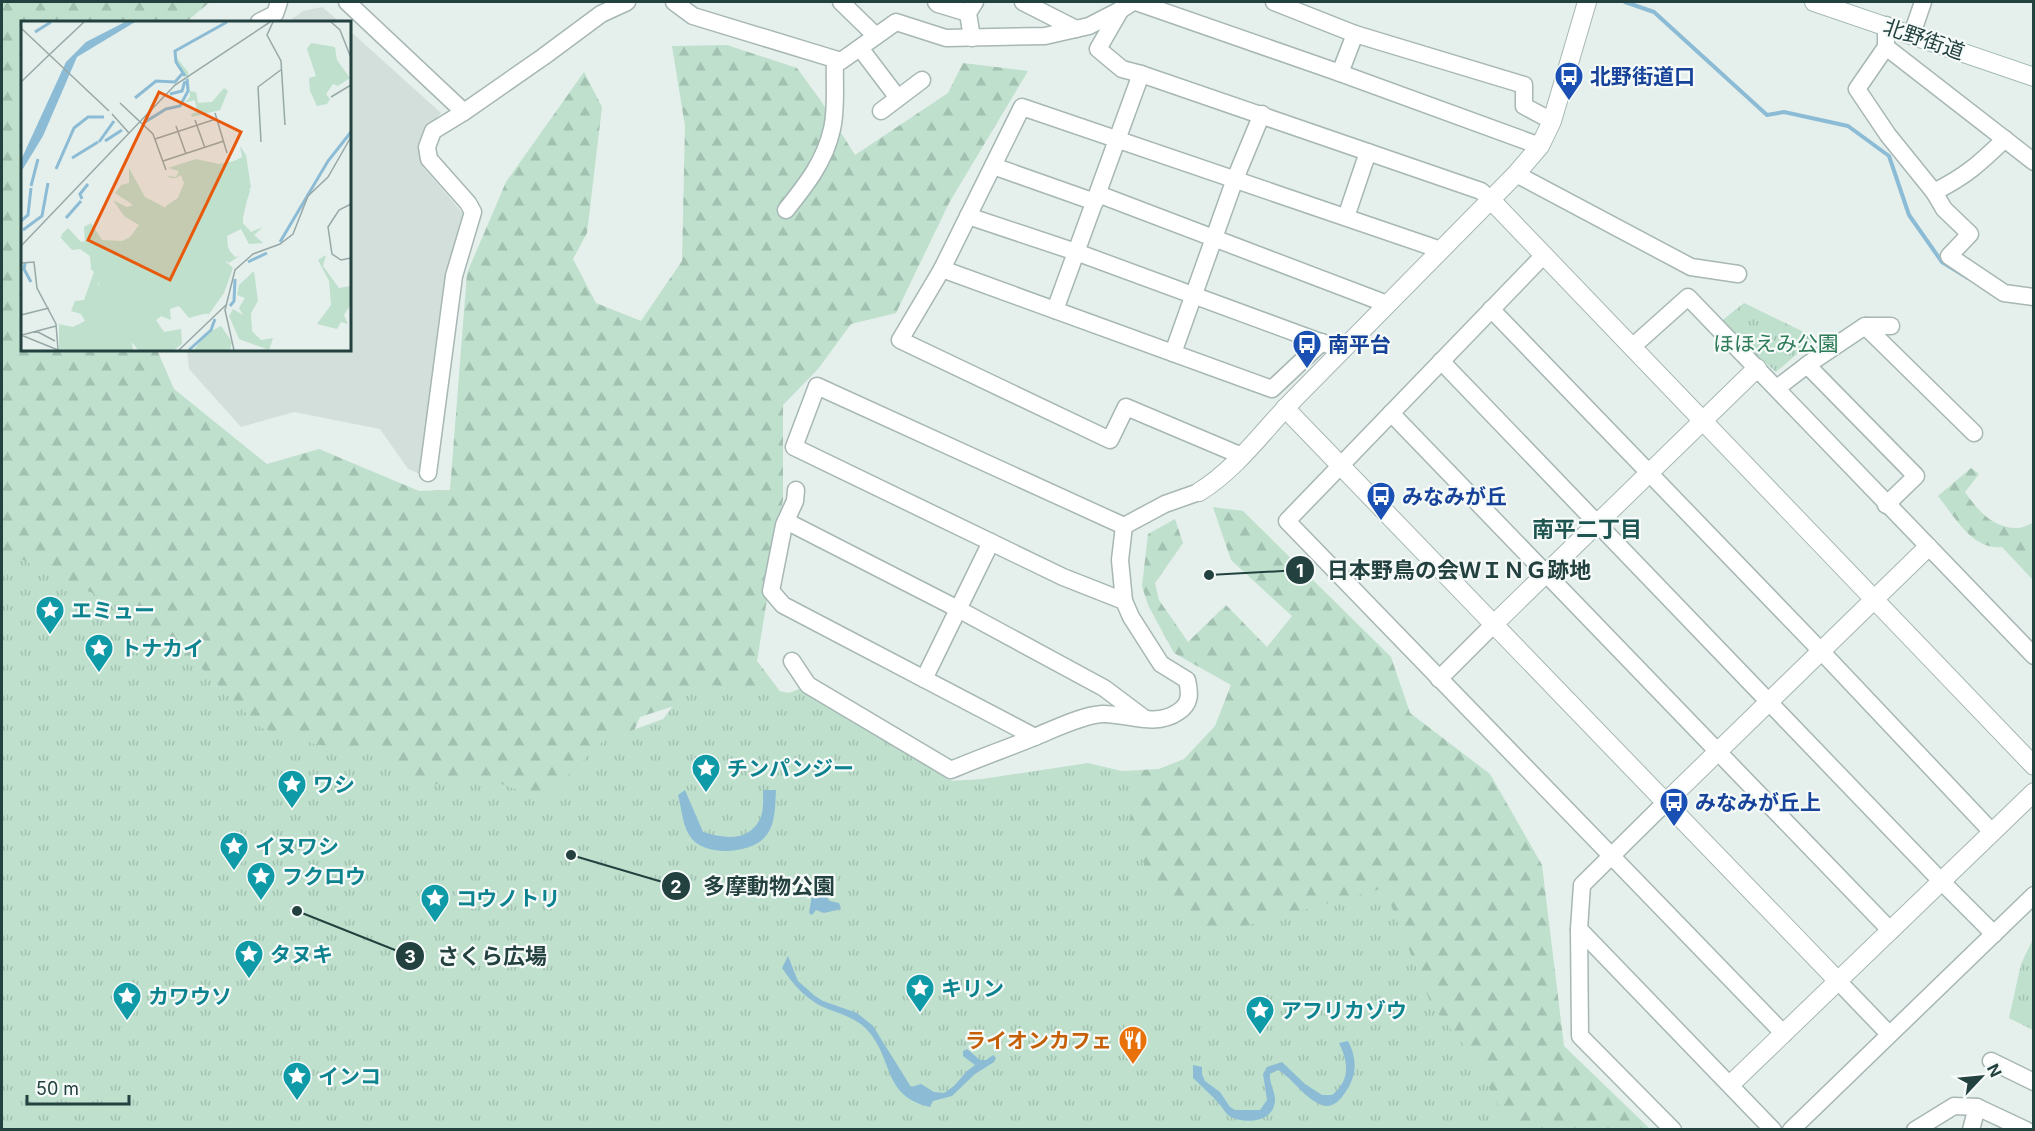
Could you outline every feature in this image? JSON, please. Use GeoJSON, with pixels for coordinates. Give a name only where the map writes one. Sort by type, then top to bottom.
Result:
{"type":"FeatureCollection","features":[{"type":"Feature","properties":{"kind":"street"},"geometry":{"type":"LineString","coordinates":[[262,21],[275,14],[279,2]]}},
{"type":"Feature","properties":{"kind":"street"},"geometry":{"type":"LineString","coordinates":[[346,2],[464,112]]}},
{"type":"Feature","properties":{"kind":"street"},"geometry":{"type":"LineString","coordinates":[[428,473],[454,276],[473,212],[468,203],[429,159],[427,147],[433,131],[543,57],[600,14],[627,2]]}},
{"type":"Feature","properties":{"kind":"street"},"geometry":{"type":"LineString","coordinates":[[674,2],[693,16],[841,61],[896,22],[946,38],[1046,36],[1089,26],[1126,3],[1340,73],[1540,146]]}},
{"type":"Feature","properties":{"kind":"street"},"geometry":{"type":"LineString","coordinates":[[841,2],[876,36]]}},
{"type":"Feature","properties":{"kind":"street"},"geometry":{"type":"LineString","coordinates":[[936,2],[972,7],[972,38]]}},
{"type":"Feature","properties":{"kind":"street"},"geometry":{"type":"LineString","coordinates":[[1023,2],[1076,29]]}},
{"type":"Feature","properties":{"kind":"street"},"geometry":{"type":"LineString","coordinates":[[1274,2],[1355,34],[1524,85],[1524,106],[1552,121]]}},
{"type":"Feature","properties":{"kind":"street"},"geometry":{"type":"LineString","coordinates":[[1124,526],[1165,504],[1199,492],[1210,485],[1242,456],[1285,408],[1516,174],[1540,146],[1552,121],[1587,2]]}},
{"type":"Feature","properties":{"kind":"street","name":"北野街道"},"geometry":{"type":"LineString","coordinates":[[1814,2],[2034,77]]}},
{"type":"Feature","properties":{"kind":"street"},"geometry":{"type":"LineString","coordinates":[[1912,34],[1923,2]]}},
{"type":"Feature","properties":{"kind":"street"},"geometry":{"type":"LineString","coordinates":[[1126,3],[1098,49],[1122,69],[1262,114],[1481,191],[2034,766]]}},
{"type":"Feature","properties":{"kind":"street"},"geometry":{"type":"LineString","coordinates":[[1886,25],[1886,47],[1857,89],[1888,135],[1934,192],[1944,209],[1970,234],[1949,256],[2004,293],[2034,297]]}},
{"type":"Feature","properties":{"kind":"street"},"geometry":{"type":"LineString","coordinates":[[1340,73],[1355,34]]}},
{"type":"Feature","properties":{"kind":"street"},"geometry":{"type":"LineString","coordinates":[[1886,47],[2034,162]]}},
{"type":"Feature","properties":{"kind":"street"},"geometry":{"type":"LineString","coordinates":[[860,48],[898,98]]}},
{"type":"Feature","properties":{"kind":"street"},"geometry":{"type":"LineString","coordinates":[[786,210],[810,181],[825,152],[832,128],[835,60]]}},
{"type":"Feature","properties":{"kind":"street"},"geometry":{"type":"LineString","coordinates":[[1055,310],[1141,74]]}},
{"type":"Feature","properties":{"kind":"street"},"geometry":{"type":"LineString","coordinates":[[881,111],[922,80]]}},
{"type":"Feature","properties":{"kind":"street"},"geometry":{"type":"LineString","coordinates":[[1242,456],[1126,407],[1110,440],[900,340],[942,268],[1022,107],[1441,250]]}},
{"type":"Feature","properties":{"kind":"street"},"geometry":{"type":"LineString","coordinates":[[1173,353],[1234,179],[1262,114]]}},
{"type":"Feature","properties":{"kind":"street"},"geometry":{"type":"LineString","coordinates":[[1934,192],[1969,172],[2005,139]]}},
{"type":"Feature","properties":{"kind":"street"},"geometry":{"type":"LineString","coordinates":[[1346,217],[1368,152]]}},
{"type":"Feature","properties":{"kind":"street"},"geometry":{"type":"LineString","coordinates":[[993,166],[1214,238],[1387,304]]}},
{"type":"Feature","properties":{"kind":"street"},"geometry":{"type":"LineString","coordinates":[[1516,174],[1691,267],[1738,274]]}},
{"type":"Feature","properties":{"kind":"street"},"geometry":{"type":"LineString","coordinates":[[968,216],[1076,252],[1342,350]]}},
{"type":"Feature","properties":{"kind":"street"},"geometry":{"type":"LineString","coordinates":[[1544,255],[1287,521],[1610,857],[1784,1034]]}},
{"type":"Feature","properties":{"kind":"street"},"geometry":{"type":"LineString","coordinates":[[942,268],[1272,389],[1322,342]]}},
{"type":"Feature","properties":{"kind":"street"},"geometry":{"type":"LineString","coordinates":[[1632,347],[1688,297],[2034,656]]}},
{"type":"Feature","properties":{"kind":"street"},"geometry":{"type":"LineString","coordinates":[[1491,309],[1992,832]]}},
{"type":"Feature","properties":{"kind":"street"},"geometry":{"type":"LineString","coordinates":[[1865,326],[1974,433]]}},
{"type":"Feature","properties":{"kind":"street"},"geometry":{"type":"LineString","coordinates":[[1777,388],[1865,326],[1892,326]]}},
{"type":"Feature","properties":{"kind":"street"},"geometry":{"type":"LineString","coordinates":[[1442,361],[1994,934]]}},
{"type":"Feature","properties":{"kind":"street"},"geometry":{"type":"LineString","coordinates":[[1807,365],[1916,476],[1886,505]]}},
{"type":"Feature","properties":{"kind":"street"},"geometry":{"type":"LineString","coordinates":[[1438,679],[1757,368]]}},
{"type":"Feature","properties":{"kind":"street"},"geometry":{"type":"LineString","coordinates":[[1124,526],[817,386],[794,447],[1063,577],[1124,601]]}},
{"type":"Feature","properties":{"kind":"street"},"geometry":{"type":"LineString","coordinates":[[1285,408],[1889,1034]]}},
{"type":"Feature","properties":{"kind":"street"},"geometry":{"type":"LineString","coordinates":[[1391,413],[1891,931]]}},
{"type":"Feature","properties":{"kind":"street"},"geometry":{"type":"LineString","coordinates":[[796,490],[795,501],[786,521],[771,591],[783,605],[1035,737]]}},
{"type":"Feature","properties":{"kind":"street"},"geometry":{"type":"LineString","coordinates":[[786,521],[958,609],[1104,688],[1145,719]]}},
{"type":"Feature","properties":{"kind":"street"},"geometry":{"type":"LineString","coordinates":[[792,662],[808,685],[951,770],[1061,726],[1101,714],[1162,719],[1178,713],[1187,704],[1190,693],[1187,680],[1161,663],[1131,617],[1124,601],[1120,560],[1124,526]]}},
{"type":"Feature","properties":{"kind":"street"},"geometry":{"type":"LineString","coordinates":[[924,679],[991,542]]}},
{"type":"Feature","properties":{"kind":"street"},"geometry":{"type":"LineString","coordinates":[[1673,1130],[1580,1036],[1579,928],[1582,885],[1928,547]]}},
{"type":"Feature","properties":{"kind":"street"},"geometry":{"type":"LineString","coordinates":[[1731,1084],[2034,792]]}},
{"type":"Feature","properties":{"kind":"street"},"geometry":{"type":"LineString","coordinates":[[1791,1130],[2034,895]]}},
{"type":"Feature","properties":{"kind":"street"},"geometry":{"type":"LineString","coordinates":[[1579,928],[1773,1130]]}},
{"type":"Feature","properties":{"kind":"street"},"geometry":{"type":"LineString","coordinates":[[1991,1061],[2034,1082]]}},
{"type":"Feature","properties":{"kind":"street"},"geometry":{"type":"LineString","coordinates":[[1915,1130],[1954,1106],[1977,1107],[2026,1130]]}},
{"type":"Feature","properties":{"kind":"street"},"geometry":{"type":"LineString","coordinates":[[1971,1130],[1977,1107]]}},
{"type":"Feature","properties":{"kind":"shaded area"},"geometry":{"type":"Polygon","coordinates":[[[322,7],[339,21],[289,21],[303,11],[322,7]]]}},
{"type":"Feature","properties":{"kind":"shaded area"},"geometry":{"type":"Polygon","coordinates":[[[351,32],[441,113],[421,137],[423,167],[466,217],[443,299],[423,475],[408,469],[380,429],[294,412],[241,427],[189,369],[187,351],[351,351],[351,32]]]}},
{"type":"Feature","properties":{"kind":"green space"},"geometry":{"type":"Polygon","coordinates":[[[2,2],[210,2],[187,21],[21,21],[21,351],[157,351],[174,389],[267,464],[319,449],[419,491],[450,490],[467,273],[506,182],[584,72],[602,107],[587,233],[573,259],[596,303],[641,321],[682,261],[685,126],[672,46],[727,45],[797,68],[855,155],[948,93],[963,63],[1028,71],[949,203],[896,313],[851,324],[818,369],[783,405],[783,500],[757,661],[788,702],[933,782],[1159,769],[1184,759],[1215,726],[1231,685],[1174,653],[1148,605],[1142,586],[1148,534],[1175,519],[1183,543],[1155,583],[1159,600],[1188,642],[1226,605],[1267,647],[1292,616],[1231,560],[1213,507],[1243,511],[1391,657],[1410,713],[1490,774],[1542,865],[1564,1046],[1650,1129],[1440,1129],[1234,1000],[723,690],[640,717],[626,750],[928,1085],[2,596],[2,2]]]}},
{"type":"Feature","properties":{"kind":"green space","name":"ほほえみ公園"},"geometry":{"type":"Polygon","coordinates":[[[1744,303],[1816,338],[1776,372],[1719,323],[1744,303]]]}},
{"type":"Feature","properties":{"kind":"green space"},"geometry":{"type":"Polygon","coordinates":[[[1971,468],[1979,474],[1965,492],[1986,516],[2006,527],[2019,528],[2033,523],[2033,580],[2002,547],[1991,547],[1973,538],[1938,496],[1971,468]]]}},
{"type":"Feature","properties":{"kind":"green space"},"geometry":{"type":"Polygon","coordinates":[[[2,550],[134,613],[168,658],[198,665],[261,728],[318,745],[388,754],[419,787],[484,777],[543,800],[603,741],[663,719],[684,691],[713,685],[738,691],[759,687],[789,693],[799,689],[956,783],[1088,763],[1138,775],[1129,823],[1155,893],[1202,938],[1384,888],[1432,1006],[1471,1054],[1511,1129],[2,1129],[2,550]]]}},
{"type":"Feature","properties":{"kind":"green space"},"geometry":{"type":"Polygon","coordinates":[[[2033,939],[2034,1030],[2009,1018],[2021,964],[2033,939]]]}},
{"type":"Feature","properties":{"kind":"water"},"geometry":{"type":"Polygon","coordinates":[[[685,790],[703,832],[734,837],[749,832],[760,819],[763,790],[776,790],[771,828],[764,838],[748,847],[728,851],[707,848],[692,839],[686,829],[678,795],[685,790]]]}},
{"type":"Feature","properties":{"kind":"water"},"geometry":{"type":"Polygon","coordinates":[[[820,890],[830,901],[839,903],[841,909],[824,913],[816,910],[812,915],[809,913],[812,895],[820,890]]]}},
{"type":"Feature","properties":{"kind":"water"},"geometry":{"type":"Polygon","coordinates":[[[788,956],[798,981],[815,996],[857,1013],[873,1026],[911,1087],[921,1084],[934,1092],[944,1093],[975,1065],[963,1056],[963,1051],[967,1049],[980,1060],[986,1060],[993,1055],[996,1058],[994,1062],[975,1074],[952,1096],[933,1101],[930,1107],[915,1102],[904,1095],[897,1086],[877,1043],[864,1027],[853,1019],[815,1003],[795,985],[782,968],[788,956]]]}},
{"type":"Feature","properties":{"kind":"water"},"geometry":{"type":"Polygon","coordinates":[[[1348,1041],[1355,1063],[1353,1077],[1342,1097],[1330,1106],[1322,1105],[1309,1098],[1278,1070],[1270,1074],[1275,1098],[1271,1112],[1261,1119],[1248,1121],[1234,1119],[1193,1078],[1193,1065],[1202,1067],[1205,1081],[1220,1092],[1230,1107],[1235,1110],[1260,1110],[1267,1100],[1263,1074],[1267,1067],[1282,1062],[1305,1084],[1322,1095],[1332,1095],[1342,1084],[1346,1071],[1345,1058],[1339,1043],[1348,1041]]]}},
{"type":"Feature","properties":{"kind":"waterway"},"geometry":{"type":"LineString","coordinates":[[1625,2],[1654,12],[1767,115],[1784,112],[1848,126],[1889,156],[1909,215],[1942,262],[1968,278]]}},
{"type":"Feature","properties":{"kind":"place","name":"北野街道口"},"geometry":{"type":"Point","coordinates":[1569,102]}},
{"type":"Feature","properties":{"kind":"place","name":"南平台"},"geometry":{"type":"Point","coordinates":[1307,370]}},
{"type":"Feature","properties":{"kind":"place","name":"みなみが丘"},"geometry":{"type":"Point","coordinates":[1381,522]}},
{"type":"Feature","properties":{"kind":"place","name":"日本野鳥の会ＷＩＮＧ跡地"},"geometry":{"type":"Point","coordinates":[1209,575]}},
{"type":"Feature","properties":{"kind":"place","name":"エミュー"},"geometry":{"type":"Point","coordinates":[50,636]}},
{"type":"Feature","properties":{"kind":"place","name":"トナカイ"},"geometry":{"type":"Point","coordinates":[99,674]}},
{"type":"Feature","properties":{"kind":"place","name":"チンパンジー"},"geometry":{"type":"Point","coordinates":[706,794]}},
{"type":"Feature","properties":{"kind":"place","name":"ワシ"},"geometry":{"type":"Point","coordinates":[292,810]}},
{"type":"Feature","properties":{"kind":"place","name":"みなみが丘上"},"geometry":{"type":"Point","coordinates":[1674,828]}},
{"type":"Feature","properties":{"kind":"place","name":"多摩動物公園"},"geometry":{"type":"Point","coordinates":[571,855]}},
{"type":"Feature","properties":{"kind":"place","name":"イヌワシ"},"geometry":{"type":"Point","coordinates":[234,872]}},
{"type":"Feature","properties":{"kind":"place","name":"フクロウ"},"geometry":{"type":"Point","coordinates":[261,902]}},
{"type":"Feature","properties":{"kind":"place","name":"さくら広場"},"geometry":{"type":"Point","coordinates":[297,911]}},
{"type":"Feature","properties":{"kind":"place","name":"コウノトリ"},"geometry":{"type":"Point","coordinates":[435,924]}},
{"type":"Feature","properties":{"kind":"place","name":"タヌキ"},"geometry":{"type":"Point","coordinates":[249,980]}},
{"type":"Feature","properties":{"kind":"place","name":"キリン"},"geometry":{"type":"Point","coordinates":[920,1014]}},
{"type":"Feature","properties":{"kind":"place","name":"カワウソ"},"geometry":{"type":"Point","coordinates":[127,1022]}},
{"type":"Feature","properties":{"kind":"place","name":"アフリカゾウ"},"geometry":{"type":"Point","coordinates":[1260,1036]}},
{"type":"Feature","properties":{"kind":"place","name":"ライオンカフェ"},"geometry":{"type":"Point","coordinates":[1133,1066]}},
{"type":"Feature","properties":{"kind":"place","name":"インコ"},"geometry":{"type":"Point","coordinates":[297,1102]}},
{"type":"Feature","properties":{"kind":"district","name":"南平二丁目"},"geometry":{"type":"Point","coordinates":[1587,529]}}]}
